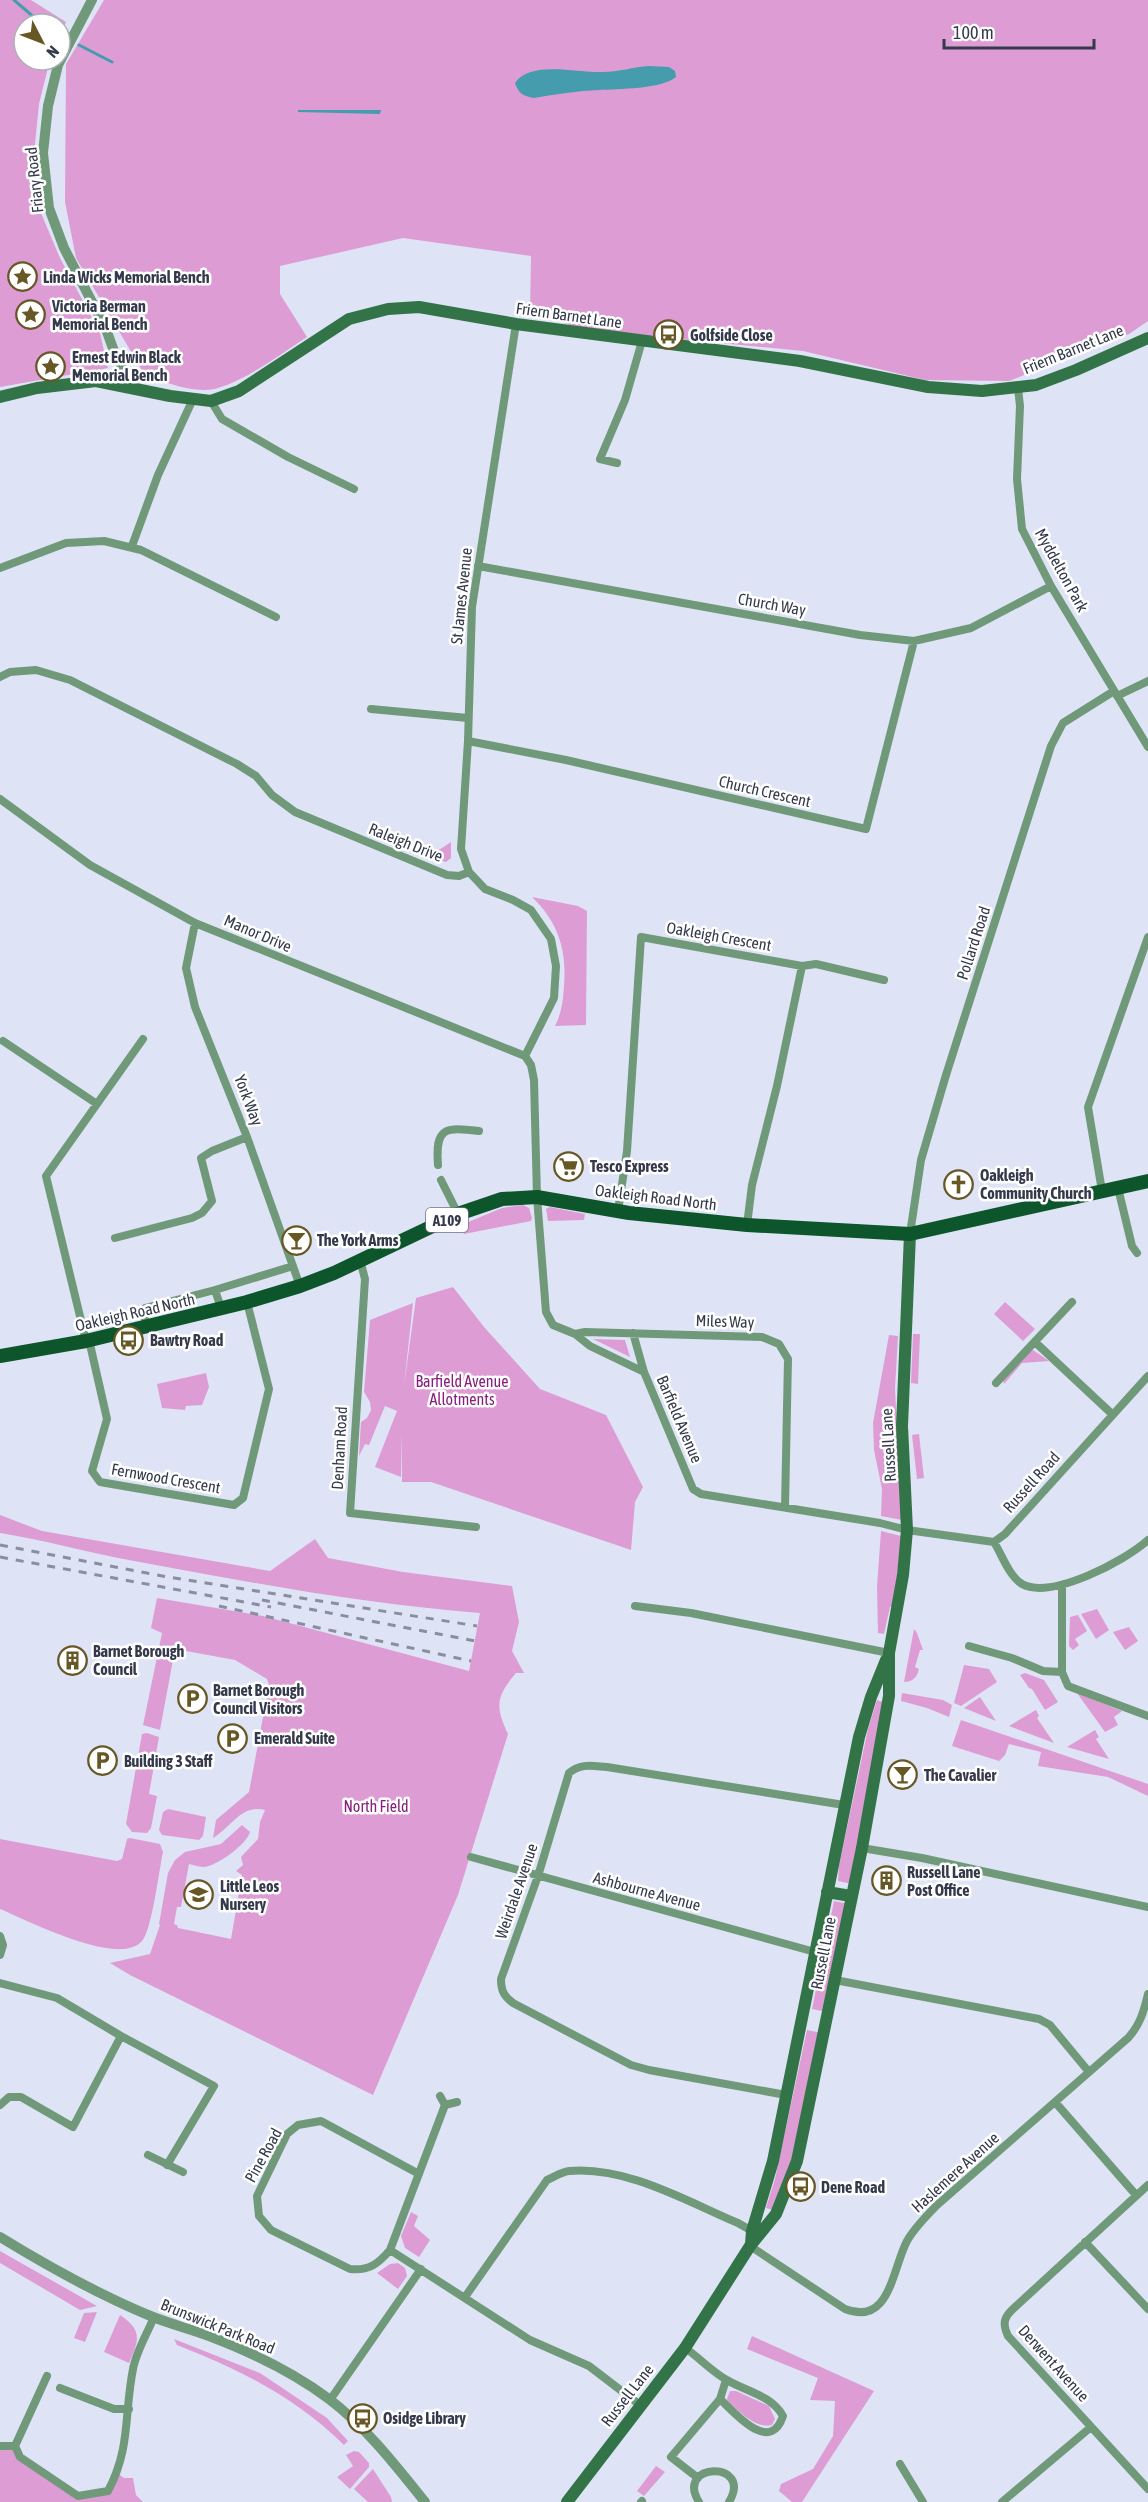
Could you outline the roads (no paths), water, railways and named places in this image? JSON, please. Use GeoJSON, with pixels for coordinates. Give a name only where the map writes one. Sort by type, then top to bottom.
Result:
{"type":"FeatureCollection","features":[{"type":"Feature","properties":{"kind":"main road","name":"Friern Barnet Lane"},"geometry":{"type":"LineString","coordinates":[[0,397],[96,381],[211,401],[239,391],[349,319],[388,309],[419,306],[516,324],[800,361],[928,387],[982,391],[1018,388],[1056,378],[1148,338]]}},
{"type":"Feature","properties":{"kind":"main road","name":"Oakleigh Road North"},"geometry":{"type":"LineString","coordinates":[[0,1356],[87,1341],[247,1302],[300,1286],[334,1273],[458,1214],[502,1199],[537,1197],[618,1210],[747,1225],[910,1234],[1148,1181]]}},
{"type":"Feature","properties":{"kind":"main road","name":"Russell Lane"},"geometry":{"type":"LineString","coordinates":[[567,2502],[685,2348],[750,2246],[776,2214],[797,2161],[862,1848],[888,1696],[890,1653],[903,1575],[907,1530],[902,1426],[910,1234]]}},
{"type":"Feature","properties":{"kind":"main road","name":"Russell Lane"},"geometry":{"type":"LineString","coordinates":[[750,2246],[752,2231],[772,2161],[803,2018],[843,1805],[868,1707],[890,1653]]}},
{"type":"Feature","properties":{"kind":"main road"},"geometry":{"type":"LineString","coordinates":[[827,1892],[851,1896]]}},
{"type":"Feature","properties":{"kind":"main road"},"geometry":{"type":"LineString","coordinates":[[803,2018],[825,2024]]}},
{"type":"Feature","properties":{"kind":"street","name":"Friary Road"},"geometry":{"type":"LineString","coordinates":[[92,0],[58,65],[48,106],[44,153],[49,208],[64,248],[106,328],[114,354],[124,370],[122,386]]}},
{"type":"Feature","properties":{"kind":"street","name":"St James Avenue"},"geometry":{"type":"LineString","coordinates":[[469,872],[461,849],[468,741],[472,607],[516,324]]}},
{"type":"Feature","properties":{"kind":"street"},"geometry":{"type":"LineString","coordinates":[[617,463],[600,459],[625,399],[642,341]]}},
{"type":"Feature","properties":{"kind":"street","name":"Myddelton Park"},"geometry":{"type":"LineString","coordinates":[[1018,388],[1020,406],[1017,479],[1022,529],[1051,586],[1148,747]]}},
{"type":"Feature","properties":{"kind":"street"},"geometry":{"type":"LineString","coordinates":[[132,546],[158,475],[193,399]]}},
{"type":"Feature","properties":{"kind":"street"},"geometry":{"type":"LineString","coordinates":[[211,401],[222,419],[354,489]]}},
{"type":"Feature","properties":{"kind":"street"},"geometry":{"type":"LineString","coordinates":[[0,568],[66,543],[104,541],[132,546],[276,617]]}},
{"type":"Feature","properties":{"kind":"street","name":"Church Way"},"geometry":{"type":"LineString","coordinates":[[478,566],[860,635],[914,641],[971,628],[1051,586]]}},
{"type":"Feature","properties":{"kind":"street","name":"Church Crescent"},"geometry":{"type":"LineString","coordinates":[[468,741],[566,760],[866,829],[914,641]]}},
{"type":"Feature","properties":{"kind":"street","name":"Raleigh Drive"},"geometry":{"type":"LineString","coordinates":[[0,677],[10,672],[36,670],[70,680],[237,764],[256,776],[272,795],[295,812],[447,875],[459,876],[469,872]]}},
{"type":"Feature","properties":{"kind":"street","name":"Pollard Road"},"geometry":{"type":"LineString","coordinates":[[910,1234],[921,1160],[1051,746],[1063,723],[1116,694],[1148,681]]}},
{"type":"Feature","properties":{"kind":"street"},"geometry":{"type":"LineString","coordinates":[[371,709],[468,718]]}},
{"type":"Feature","properties":{"kind":"street","name":"Manor Drive"},"geometry":{"type":"LineString","coordinates":[[0,799],[90,865],[131,890],[195,923],[525,1056]]}},
{"type":"Feature","properties":{"kind":"street"},"geometry":{"type":"LineString","coordinates":[[469,872],[484,889],[531,910],[551,939],[556,966],[554,998],[525,1056],[531,1065],[534,1080],[537,1197]]}},
{"type":"Feature","properties":{"kind":"street","name":"York Way"},"geometry":{"type":"LineString","coordinates":[[195,923],[186,968],[190,988],[248,1137],[300,1286]]}},
{"type":"Feature","properties":{"kind":"street","name":"Oakleigh Crescent"},"geometry":{"type":"LineString","coordinates":[[618,1210],[627,1151],[641,937],[802,966]]}},
{"type":"Feature","properties":{"kind":"street"},"geometry":{"type":"LineString","coordinates":[[1102,1191],[1088,1107],[1148,937]]}},
{"type":"Feature","properties":{"kind":"street"},"geometry":{"type":"LineString","coordinates":[[747,1225],[752,1185],[777,1086],[802,966],[816,964],[885,980]]}},
{"type":"Feature","properties":{"kind":"street"},"geometry":{"type":"LineString","coordinates":[[87,1341],[46,1176],[143,1039]]}},
{"type":"Feature","properties":{"kind":"street"},"geometry":{"type":"LineString","coordinates":[[3,1041],[97,1104]]}},
{"type":"Feature","properties":{"kind":"street"},"geometry":{"type":"LineString","coordinates":[[438,1165],[436,1144],[440,1137],[455,1128],[479,1131]]}},
{"type":"Feature","properties":{"kind":"street"},"geometry":{"type":"LineString","coordinates":[[115,1238],[202,1213],[212,1201],[201,1158],[212,1150],[248,1137]]}},
{"type":"Feature","properties":{"kind":"street"},"geometry":{"type":"LineString","coordinates":[[441,1180],[458,1214]]}},
{"type":"Feature","properties":{"kind":"street"},"geometry":{"type":"LineString","coordinates":[[1118,1188],[1132,1246],[1137,1253]]}},
{"type":"Feature","properties":{"kind":"street","name":"Barfield Avenue"},"geometry":{"type":"LineString","coordinates":[[537,1197],[546,1312],[553,1324],[575,1334],[590,1346],[644,1372],[693,1489],[701,1494],[880,1523],[907,1530]]}},
{"type":"Feature","properties":{"kind":"street","name":"Denham Road"},"geometry":{"type":"LineString","coordinates":[[360,1260],[365,1279],[350,1512],[476,1527]]}},
{"type":"Feature","properties":{"kind":"street"},"geometry":{"type":"LineString","coordinates":[[147,1326],[143,1311],[145,1308],[293,1266]]}},
{"type":"Feature","properties":{"kind":"street"},"geometry":{"type":"LineString","coordinates":[[215,1290],[221,1308]]}},
{"type":"Feature","properties":{"kind":"street","name":"Fernwood Crescent"},"geometry":{"type":"LineString","coordinates":[[87,1341],[106,1419],[92,1471],[100,1482],[234,1505],[243,1498],[269,1389],[247,1302]]}},
{"type":"Feature","properties":{"kind":"street"},"geometry":{"type":"LineString","coordinates":[[996,1383],[1072,1302]]}},
{"type":"Feature","properties":{"kind":"street","name":"Miles Way"},"geometry":{"type":"LineString","coordinates":[[575,1334],[585,1332],[762,1337],[779,1344],[788,1359],[785,1507]]}},
{"type":"Feature","properties":{"kind":"street"},"geometry":{"type":"LineString","coordinates":[[633,1333],[644,1372]]}},
{"type":"Feature","properties":{"kind":"street"},"geometry":{"type":"LineString","coordinates":[[1035,1342],[1112,1414]]}},
{"type":"Feature","properties":{"kind":"street","name":"Russell Road"},"geometry":{"type":"LineString","coordinates":[[994,1542],[1005,1534],[1148,1376]]}},
{"type":"Feature","properties":{"kind":"street"},"geometry":{"type":"LineString","coordinates":[[907,1530],[994,1542],[1020,1583],[1035,1589],[1062,1585],[1107,1566],[1148,1540]]}},
{"type":"Feature","properties":{"kind":"street"},"geometry":{"type":"LineString","coordinates":[[1062,1585],[1062,1672],[1068,1686],[1148,1716]]}},
{"type":"Feature","properties":{"kind":"street"},"geometry":{"type":"LineString","coordinates":[[635,1606],[691,1613],[890,1653]]}},
{"type":"Feature","properties":{"kind":"street"},"geometry":{"type":"LineString","coordinates":[[969,1646],[1012,1658],[1043,1671],[1062,1672]]}},
{"type":"Feature","properties":{"kind":"street","name":"Weirdale Avenue"},"geometry":{"type":"LineString","coordinates":[[786,2095],[649,2070],[631,2064],[505,1997],[501,1989],[501,1979],[538,1876],[569,1773],[576,1766],[607,1767],[843,1805]]}},
{"type":"Feature","properties":{"kind":"street"},"geometry":{"type":"LineString","coordinates":[[862,1848],[922,1858],[1148,1907]]}},
{"type":"Feature","properties":{"kind":"street","name":"Ashbourne Avenue"},"geometry":{"type":"LineString","coordinates":[[471,1857],[815,1952]]}},
{"type":"Feature","properties":{"kind":"street"},"geometry":{"type":"LineString","coordinates":[[0,1936],[3,1945],[0,1954]]}},
{"type":"Feature","properties":{"kind":"street"},"geometry":{"type":"LineString","coordinates":[[835,1980],[1039,2019],[1050,2025],[1089,2072]]}},
{"type":"Feature","properties":{"kind":"street"},"geometry":{"type":"LineString","coordinates":[[0,1983],[57,1998],[213,2086],[167,2165]]}},
{"type":"Feature","properties":{"kind":"street","name":"Haslemere Avenue"},"geometry":{"type":"LineString","coordinates":[[750,2246],[845,2309],[862,2313],[873,2310],[880,2305],[889,2288],[906,2243],[917,2226],[936,2206],[1137,2029],[1148,1994]]}},
{"type":"Feature","properties":{"kind":"street"},"geometry":{"type":"LineString","coordinates":[[0,2105],[9,2097],[21,2097],[73,2127],[121,2036]]}},
{"type":"Feature","properties":{"kind":"street"},"geometry":{"type":"LineString","coordinates":[[440,2096],[445,2105],[390,2250],[530,2340],[589,2366],[640,2405]]}},
{"type":"Feature","properties":{"kind":"street"},"geometry":{"type":"LineString","coordinates":[[445,2105],[457,2102]]}},
{"type":"Feature","properties":{"kind":"street"},"geometry":{"type":"LineString","coordinates":[[1055,2102],[1136,2195]]}},
{"type":"Feature","properties":{"kind":"street","name":"Pine Road"},"geometry":{"type":"LineString","coordinates":[[390,2250],[377,2265],[361,2270],[350,2269],[271,2230],[259,2216],[257,2196],[288,2134],[298,2125],[311,2122],[321,2121],[419,2174]]}},
{"type":"Feature","properties":{"kind":"street"},"geometry":{"type":"LineString","coordinates":[[148,2155],[183,2172]]}},
{"type":"Feature","properties":{"kind":"street"},"geometry":{"type":"LineString","coordinates":[[465,2297],[547,2180],[566,2171],[589,2171],[642,2183],[752,2231]]}},
{"type":"Feature","properties":{"kind":"street","name":"Derwent Avenue"},"geometry":{"type":"LineString","coordinates":[[1148,2185],[1014,2308],[1006,2316],[1004,2326],[1008,2336],[1148,2489]]}},
{"type":"Feature","properties":{"kind":"street","name":"Brunswick Park Road"},"geometry":{"type":"LineString","coordinates":[[0,2237],[76,2281],[154,2317],[259,2356],[330,2400],[367,2435],[425,2502]]}},
{"type":"Feature","properties":{"kind":"street"},"geometry":{"type":"LineString","coordinates":[[1085,2242],[1148,2309]]}},
{"type":"Feature","properties":{"kind":"street"},"geometry":{"type":"LineString","coordinates":[[330,2400],[421,2269]]}},
{"type":"Feature","properties":{"kind":"street"},"geometry":{"type":"LineString","coordinates":[[48,2376],[15,2446],[20,2457],[78,2496],[108,2491],[118,2472],[124,2450],[133,2367],[154,2317]]}},
{"type":"Feature","properties":{"kind":"street"},"geometry":{"type":"LineString","coordinates":[[685,2348],[726,2380],[762,2396],[777,2406],[783,2416],[780,2425],[769,2432],[758,2432],[720,2399]]}},
{"type":"Feature","properties":{"kind":"street"},"geometry":{"type":"LineString","coordinates":[[698,2478],[671,2457],[720,2399],[726,2380]]}},
{"type":"Feature","properties":{"kind":"street"},"geometry":{"type":"LineString","coordinates":[[60,2388],[114,2409],[129,2409]]}},
{"type":"Feature","properties":{"kind":"street"},"geometry":{"type":"LineString","coordinates":[[1002,2502],[1091,2427]]}},
{"type":"Feature","properties":{"kind":"street"},"geometry":{"type":"LineString","coordinates":[[0,2446],[15,2446]]}},
{"type":"Feature","properties":{"kind":"street"},"geometry":{"type":"LineString","coordinates":[[900,2464],[923,2502]]}},
{"type":"Feature","properties":{"kind":"street"},"geometry":{"type":"LineString","coordinates":[[699,2502],[694,2491],[698,2478],[707,2471],[717,2470],[728,2475],[734,2487],[729,2502]]}},
{"type":"Feature","properties":{"kind":"water"},"geometry":{"type":"Polygon","coordinates":[[[649,66],[669,67],[675,71],[676,77],[650,86],[534,98],[522,94],[515,83],[522,76],[543,70],[603,72],[649,66]]]}},
{"type":"Feature","properties":{"kind":"water"},"geometry":{"type":"Polygon","coordinates":[[[298,110],[381,110],[380,114],[298,112],[298,110]]]}},
{"type":"Feature","properties":{"kind":"waterway"},"geometry":{"type":"LineString","coordinates":[[14,0],[28,12]]}},
{"type":"Feature","properties":{"kind":"waterway"},"geometry":{"type":"LineString","coordinates":[[79,45],[112,62]]}},
{"type":"Feature","properties":{"kind":"railway"},"geometry":{"type":"LineString","coordinates":[[0,1545],[168,1577],[477,1626]]}},
{"type":"Feature","properties":{"kind":"railway"},"geometry":{"type":"LineString","coordinates":[[0,1557],[271,1607]]}},
{"type":"Feature","properties":{"kind":"railway"},"geometry":{"type":"LineString","coordinates":[[262,1600],[475,1641]]}},
{"type":"Feature","properties":{"kind":"railway"},"geometry":{"type":"LineString","coordinates":[[219,1606],[471,1661]]}},
{"type":"Feature","properties":{"kind":"place","name":"Linda Wicks Memorial Bench"},"geometry":{"type":"Point","coordinates":[22,277]}},
{"type":"Feature","properties":{"kind":"place","name":"Victoria Berman Memorial Bench"},"geometry":{"type":"Point","coordinates":[31,315]}},
{"type":"Feature","properties":{"kind":"place","name":"Golfside Close"},"geometry":{"type":"Point","coordinates":[669,335]}},
{"type":"Feature","properties":{"kind":"place","name":"Ernest Edwin Black Memorial Bench"},"geometry":{"type":"Point","coordinates":[51,366]}},
{"type":"Feature","properties":{"kind":"place","name":"Tesco Express"},"geometry":{"type":"Point","coordinates":[569,1166]}},
{"type":"Feature","properties":{"kind":"place","name":"Oakleigh Community Church"},"geometry":{"type":"Point","coordinates":[959,1184]}},
{"type":"Feature","properties":{"kind":"place","name":"The York Arms"},"geometry":{"type":"Point","coordinates":[296,1240]}},
{"type":"Feature","properties":{"kind":"place","name":"Bawtry Road"},"geometry":{"type":"Point","coordinates":[129,1340]}},
{"type":"Feature","properties":{"kind":"place","name":"Barnet Borough Council"},"geometry":{"type":"Point","coordinates":[72,1660]}},
{"type":"Feature","properties":{"kind":"place","name":"Barnet Borough Council Visitors"},"geometry":{"type":"Point","coordinates":[192,1699]}},
{"type":"Feature","properties":{"kind":"place","name":"Emerald Suite"},"geometry":{"type":"Point","coordinates":[233,1738]}},
{"type":"Feature","properties":{"kind":"place","name":"Building 3 Staff"},"geometry":{"type":"Point","coordinates":[103,1761]}},
{"type":"Feature","properties":{"kind":"place","name":"The Cavalier"},"geometry":{"type":"Point","coordinates":[903,1775]}},
{"type":"Feature","properties":{"kind":"place","name":"Russell Lane Post Office"},"geometry":{"type":"Point","coordinates":[886,1881]}},
{"type":"Feature","properties":{"kind":"place","name":"Little Leos Nursery"},"geometry":{"type":"Point","coordinates":[199,1895]}},
{"type":"Feature","properties":{"kind":"place","name":"Dene Road"},"geometry":{"type":"Point","coordinates":[800,2187]}},
{"type":"Feature","properties":{"kind":"place","name":"Osidge Library"},"geometry":{"type":"Point","coordinates":[362,2418]}},
{"type":"Feature","properties":{"kind":"park label","name":"Barfield Avenue Allotments"},"geometry":{"type":"Point","coordinates":[462,1390]}},
{"type":"Feature","properties":{"kind":"park label","name":"North Field"},"geometry":{"type":"Point","coordinates":[376,1806]}}]}
